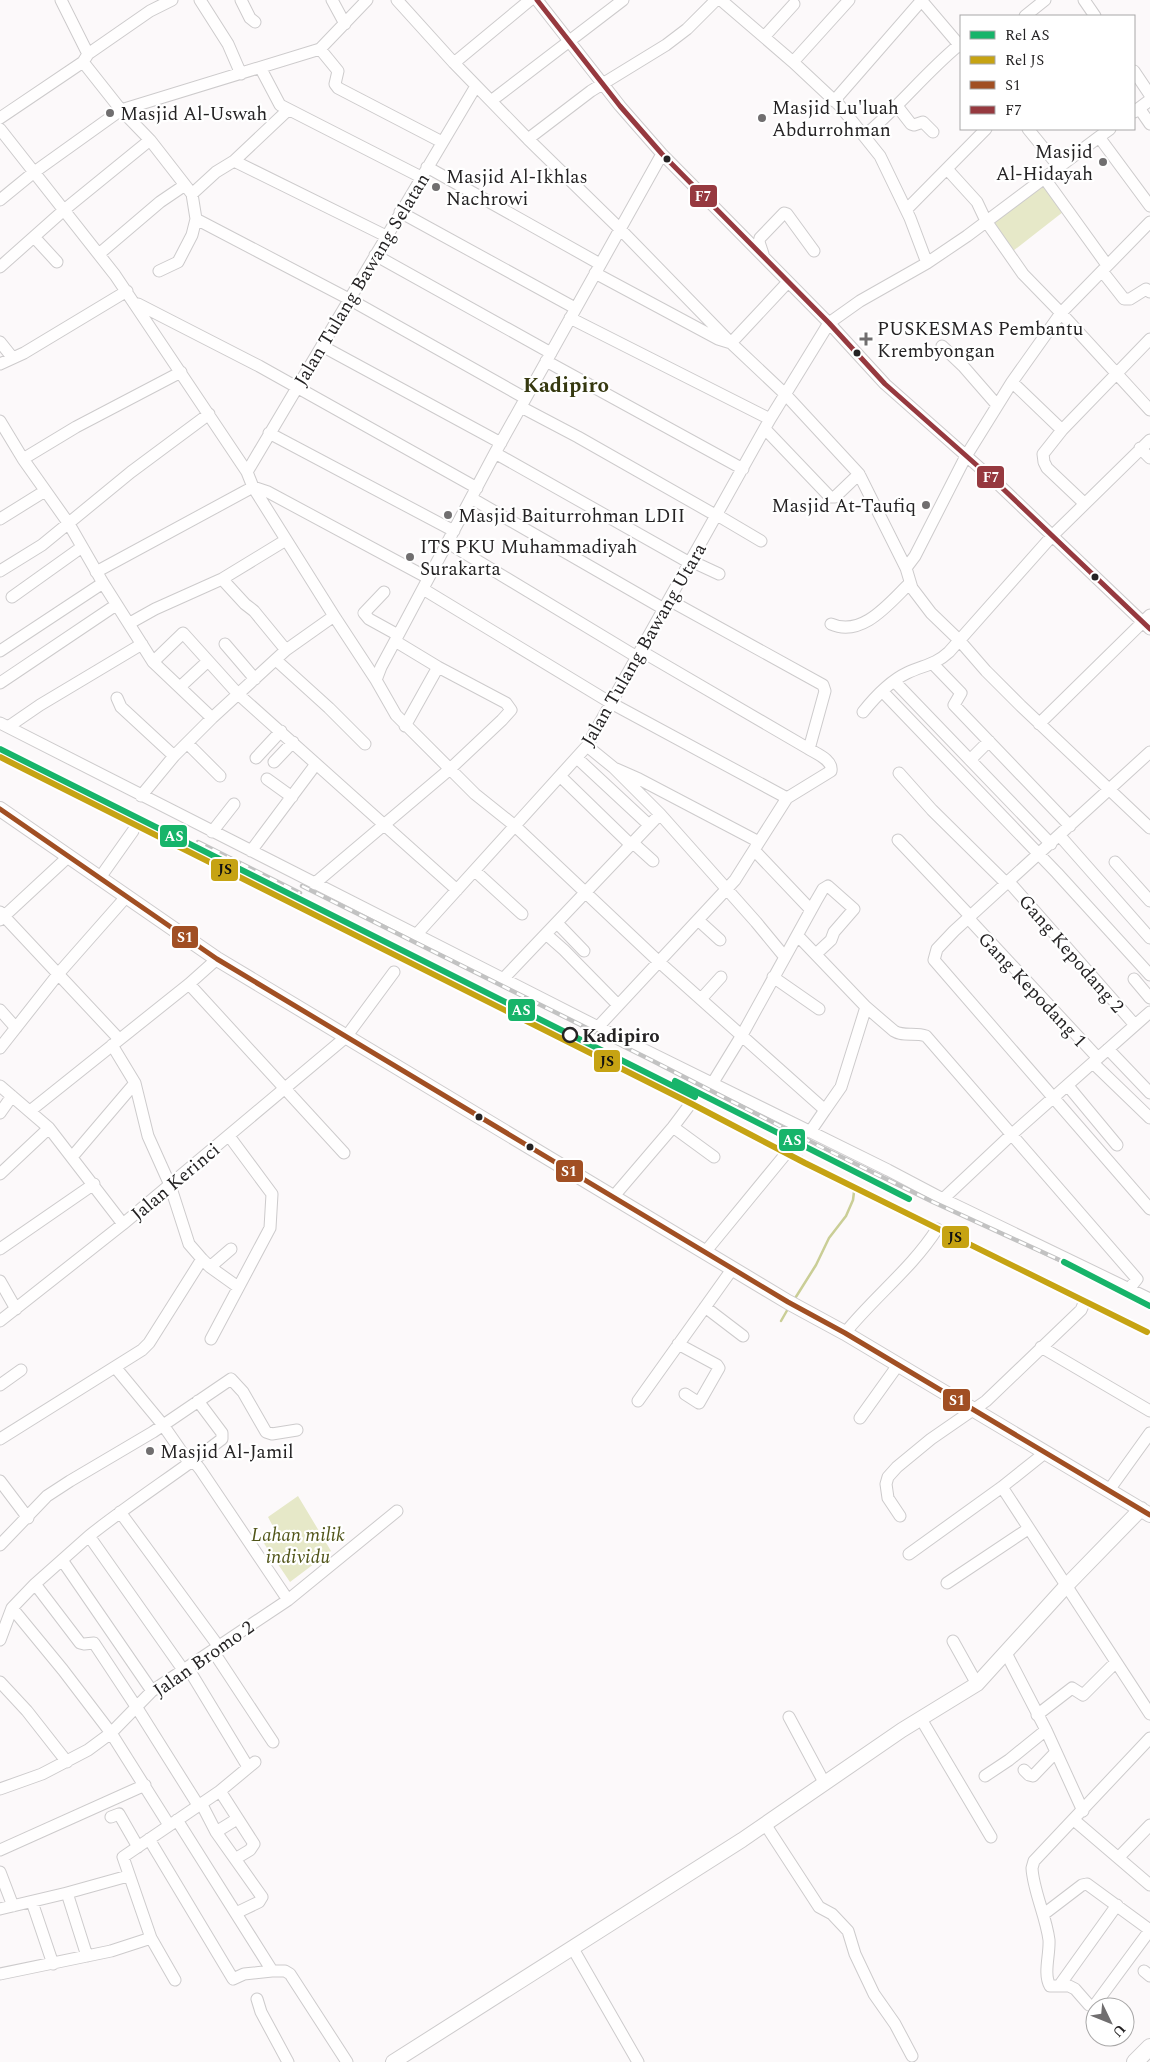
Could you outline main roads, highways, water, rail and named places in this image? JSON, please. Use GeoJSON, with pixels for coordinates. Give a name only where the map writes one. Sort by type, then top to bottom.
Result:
{"type":"FeatureCollection","features":[{"type":"Feature","properties":{"kind":"highway"},"geometry":{"type":"LineString","coordinates":[[1135,2062],[1150,2047]]}},
{"type":"Feature","properties":{"kind":"highway"},"geometry":{"type":"LineString","coordinates":[[1143,2062],[1150,2052]]}},
{"type":"Feature","properties":{"kind":"main road"},"geometry":{"type":"LineString","coordinates":[[0,809],[217,959],[788,1302],[845,1333],[1145,1512],[1067,1585],[977,1684],[902,1730],[765,1824],[393,2062]]}},
{"type":"Feature","properties":{"kind":"waterway"},"geometry":{"type":"LineString","coordinates":[[794,1300],[816,1265],[829,1238],[846,1216],[853,1200],[854,1192],[850,1186],[802,1160],[802,1157]]}},
{"type":"Feature","properties":{"kind":"waterway"},"geometry":{"type":"LineString","coordinates":[[781,1321],[789,1307]]}},
{"type":"Feature","properties":{"kind":"railway"},"geometry":{"type":"LineString","coordinates":[[198,842],[300,893]]}},
{"type":"Feature","properties":{"kind":"railway"},"geometry":{"type":"LineString","coordinates":[[302,886],[815,1144],[933,1202],[1064,1262]]}},
{"type":"Feature","properties":{"kind":"rail line","name":"AS"},"geometry":{"type":"LineString","coordinates":[[0,749],[695,1097]]}},
{"type":"Feature","properties":{"kind":"rail line","name":"JS"},"geometry":{"type":"LineString","coordinates":[[0,757],[692,1104],[805,1163],[1147,1332]]}},
{"type":"Feature","properties":{"kind":"rail line","name":"AS"},"geometry":{"type":"LineString","coordinates":[[675,1081],[909,1199]]}},
{"type":"Feature","properties":{"kind":"rail line","name":"AS"},"geometry":{"type":"LineString","coordinates":[[1064,1262],[1150,1306]]}},
{"type":"Feature","properties":{"kind":"place","name":"Masjid Al-Uswah"},"geometry":{"type":"Point","coordinates":[110,113]}},
{"type":"Feature","properties":{"kind":"place","name":"Masjid Lu'luah Abdurrohman"},"geometry":{"type":"Point","coordinates":[762,118]}},
{"type":"Feature","properties":{"kind":"place","name":"Masjid Al-Hidayah"},"geometry":{"type":"Point","coordinates":[1103,162]}},
{"type":"Feature","properties":{"kind":"place","name":"Masjid Al-Ikhlas Nachrowi"},"geometry":{"type":"Point","coordinates":[436,187]}},
{"type":"Feature","properties":{"kind":"place","name":"PUSKESMAS Pembantu Krembyongan"},"geometry":{"type":"Point","coordinates":[866,339]}},
{"type":"Feature","properties":{"kind":"place","name":"Masjid At-Taufiq"},"geometry":{"type":"Point","coordinates":[926,505]}},
{"type":"Feature","properties":{"kind":"place","name":"Masjid Baiturrohman LDII"},"geometry":{"type":"Point","coordinates":[448,515]}},
{"type":"Feature","properties":{"kind":"place","name":"ITS PKU Muhammadiyah Surakarta"},"geometry":{"type":"Point","coordinates":[410,557]}},
{"type":"Feature","properties":{"kind":"place","name":"Kadipiro"},"geometry":{"type":"Point","coordinates":[570,1035]}},
{"type":"Feature","properties":{"kind":"place","name":"Masjid Al-Jamil"},"geometry":{"type":"Point","coordinates":[150,1451]}},
{"type":"Feature","properties":{"kind":"district","name":"Kadipiro"},"geometry":{"type":"Point","coordinates":[566,385]}},
{"type":"Feature","properties":{"kind":"park label","name":"Lahan milik individu"},"geometry":{"type":"Point","coordinates":[298,1545]}}]}
